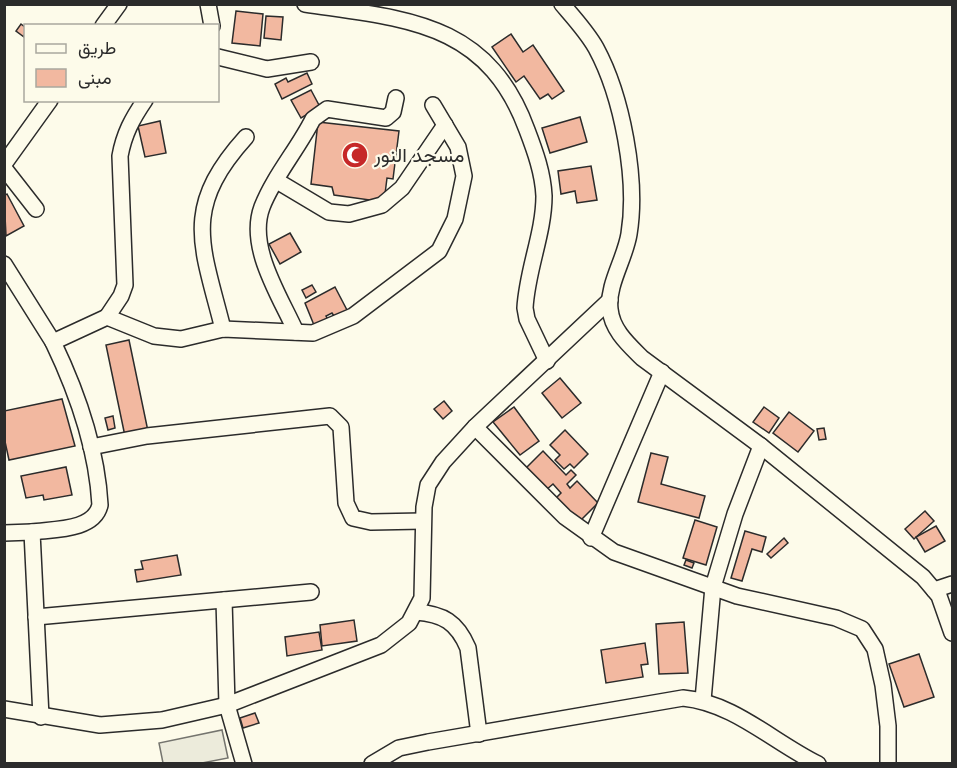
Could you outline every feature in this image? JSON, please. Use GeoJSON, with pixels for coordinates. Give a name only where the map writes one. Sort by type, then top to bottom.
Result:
{"type":"FeatureCollection","features":[{"type":"Feature","properties":{"kind":"street"},"geometry":{"type":"LineString","coordinates":[[104,24],[118,4]]}},
{"type":"Feature","properties":{"kind":"street"},"geometry":{"type":"LineString","coordinates":[[208,4],[212,24]]}},
{"type":"Feature","properties":{"kind":"street"},"geometry":{"type":"LineString","coordinates":[[305,4],[415,23],[443,33],[468,47],[483,59],[508,90],[521,112],[542,181],[542,220],[530,272],[525,308],[526,319],[547,361]]}},
{"type":"Feature","properties":{"kind":"street"},"geometry":{"type":"LineString","coordinates":[[562,4],[595,46],[613,84],[625,137],[630,224],[610,300],[612,321],[618,332],[642,358],[761,446],[908,564],[934,590],[952,633]]}},
{"type":"Feature","properties":{"kind":"street"},"geometry":{"type":"LineString","coordinates":[[219,57],[267,69],[311,62]]}},
{"type":"Feature","properties":{"kind":"street"},"geometry":{"type":"LineString","coordinates":[[296,332],[262,256],[259,236],[262,207],[313,119],[327,109],[386,117],[393,112],[396,98]]}},
{"type":"Feature","properties":{"kind":"street"},"geometry":{"type":"LineString","coordinates":[[36,208],[4,166],[49,102]]}},
{"type":"Feature","properties":{"kind":"street"},"geometry":{"type":"LineString","coordinates":[[53,342],[107,317],[117,304],[125,285],[120,156],[125,132],[144,102]]}},
{"type":"Feature","properties":{"kind":"street"},"geometry":{"type":"LineString","coordinates":[[107,317],[166,339],[181,339],[223,329],[322,331],[353,316],[439,250],[455,219],[464,176],[458,147],[433,105]]}},
{"type":"Feature","properties":{"kind":"street"},"geometry":{"type":"LineString","coordinates":[[277,181],[329,212],[349,214],[382,206],[402,188],[445,125]]}},
{"type":"Feature","properties":{"kind":"street"},"geometry":{"type":"LineString","coordinates":[[223,329],[202,252],[202,219],[211,183],[223,164],[246,137]]}},
{"type":"Feature","properties":{"kind":"street"},"geometry":{"type":"LineString","coordinates":[[4,264],[53,342],[75,395],[91,447],[99,492],[99,511],[88,521],[77,525],[32,532],[4,533]]}},
{"type":"Feature","properties":{"kind":"street"},"geometry":{"type":"LineString","coordinates":[[4,709],[41,717],[100,725],[131,724],[227,705],[381,645],[409,623],[422,598],[425,494],[431,479],[443,462],[475,427],[610,300]]}},
{"type":"Feature","properties":{"kind":"street"},"geometry":{"type":"LineString","coordinates":[[591,538],[662,372]]}},
{"type":"Feature","properties":{"kind":"street"},"geometry":{"type":"LineString","coordinates":[[91,447],[147,436],[330,416],[341,427],[346,503],[353,518],[371,522],[423,521]]}},
{"type":"Feature","properties":{"kind":"street"},"geometry":{"type":"LineString","coordinates":[[475,427],[565,517],[591,538],[614,552],[761,602],[836,618],[862,629],[875,649],[883,685],[888,726],[888,764]]}},
{"type":"Feature","properties":{"kind":"street"},"geometry":{"type":"LineString","coordinates":[[703,700],[713,586],[735,514],[761,446]]}},
{"type":"Feature","properties":{"kind":"street"},"geometry":{"type":"LineString","coordinates":[[32,532],[41,717]]}},
{"type":"Feature","properties":{"kind":"street"},"geometry":{"type":"LineString","coordinates":[[934,590],[952,584]]}},
{"type":"Feature","properties":{"kind":"street"},"geometry":{"type":"LineString","coordinates":[[36,617],[311,592]]}},
{"type":"Feature","properties":{"kind":"street"},"geometry":{"type":"LineString","coordinates":[[224,600],[227,705],[244,764]]}},
{"type":"Feature","properties":{"kind":"street"},"geometry":{"type":"LineString","coordinates":[[416,612],[432,613],[451,620],[463,635],[468,648],[479,734]]}},
{"type":"Feature","properties":{"kind":"street"},"geometry":{"type":"LineString","coordinates":[[372,764],[399,748],[683,698],[703,700],[722,708],[818,764]]}},
{"type":"Feature","properties":{"kind":"shaded area"},"geometry":{"type":"Polygon","coordinates":[[[222,730],[228,758],[202,763],[163,763],[159,743],[222,730]]]}},
{"type":"Feature","properties":{"kind":"building"},"geometry":{"type":"Polygon","coordinates":[[[236,11],[263,14],[260,46],[232,43],[236,11]]]}},
{"type":"Feature","properties":{"kind":"building"},"geometry":{"type":"Polygon","coordinates":[[[266,16],[283,17],[281,40],[264,38],[266,16]]]}},
{"type":"Feature","properties":{"kind":"building"},"geometry":{"type":"Polygon","coordinates":[[[21,24],[24,26],[24,37],[16,31],[21,24]]]}},
{"type":"Feature","properties":{"kind":"building"},"geometry":{"type":"Polygon","coordinates":[[[511,34],[523,52],[533,45],[564,91],[552,99],[548,94],[540,99],[524,76],[516,82],[492,47],[511,34]]]}},
{"type":"Feature","properties":{"kind":"building"},"geometry":{"type":"Polygon","coordinates":[[[307,73],[312,84],[282,99],[275,84],[286,78],[288,82],[307,73]]]}},
{"type":"Feature","properties":{"kind":"building"},"geometry":{"type":"Polygon","coordinates":[[[311,90],[320,107],[301,118],[291,100],[311,90]]]}},
{"type":"Feature","properties":{"kind":"building"},"geometry":{"type":"Polygon","coordinates":[[[580,117],[587,142],[550,153],[542,128],[580,117]]]}},
{"type":"Feature","properties":{"kind":"building"},"geometry":{"type":"Polygon","coordinates":[[[160,121],[166,153],[145,157],[138,126],[160,121]]]}},
{"type":"Feature","properties":{"kind":"building","name":"مسجد النور"},"geometry":{"type":"Polygon","coordinates":[[[318,122],[399,131],[393,179],[387,178],[384,202],[334,195],[332,187],[311,184],[318,122]]]}},
{"type":"Feature","properties":{"kind":"building"},"geometry":{"type":"Polygon","coordinates":[[[591,166],[597,200],[577,203],[575,191],[561,194],[558,171],[591,166]]]}},
{"type":"Feature","properties":{"kind":"building"},"geometry":{"type":"Polygon","coordinates":[[[7,194],[24,226],[6,236],[4,196],[7,194]]]}},
{"type":"Feature","properties":{"kind":"building"},"geometry":{"type":"Polygon","coordinates":[[[290,233],[301,252],[280,264],[269,244],[290,233]]]}},
{"type":"Feature","properties":{"kind":"building"},"geometry":{"type":"Polygon","coordinates":[[[312,285],[316,292],[306,298],[302,290],[312,285]]]}},
{"type":"Feature","properties":{"kind":"building"},"geometry":{"type":"Polygon","coordinates":[[[335,287],[348,312],[336,319],[332,313],[326,316],[330,323],[316,330],[305,303],[335,287]]]}},
{"type":"Feature","properties":{"kind":"building"},"geometry":{"type":"Polygon","coordinates":[[[129,340],[149,436],[126,441],[106,345],[129,340]]]}},
{"type":"Feature","properties":{"kind":"building"},"geometry":{"type":"Polygon","coordinates":[[[560,378],[581,403],[562,418],[542,393],[560,378]]]}},
{"type":"Feature","properties":{"kind":"building"},"geometry":{"type":"Polygon","coordinates":[[[62,399],[75,446],[9,460],[4,437],[4,411],[62,399]]]}},
{"type":"Feature","properties":{"kind":"building"},"geometry":{"type":"Polygon","coordinates":[[[444,401],[452,411],[443,419],[434,409],[444,401]]]}},
{"type":"Feature","properties":{"kind":"building"},"geometry":{"type":"Polygon","coordinates":[[[514,407],[539,441],[520,455],[493,422],[514,407]]]}},
{"type":"Feature","properties":{"kind":"building"},"geometry":{"type":"Polygon","coordinates":[[[764,407],[779,418],[769,433],[753,422],[764,407]]]}},
{"type":"Feature","properties":{"kind":"building"},"geometry":{"type":"Polygon","coordinates":[[[789,412],[814,431],[798,452],[773,433],[789,412]]]}},
{"type":"Feature","properties":{"kind":"building"},"geometry":{"type":"Polygon","coordinates":[[[113,416],[115,428],[108,430],[105,418],[113,416]]]}},
{"type":"Feature","properties":{"kind":"building"},"geometry":{"type":"Polygon","coordinates":[[[824,428],[826,439],[819,440],[817,429],[824,428]]]}},
{"type":"Feature","properties":{"kind":"building"},"geometry":{"type":"Polygon","coordinates":[[[565,430],[588,454],[574,468],[570,464],[564,469],[555,460],[560,455],[550,445],[565,430]]]}},
{"type":"Feature","properties":{"kind":"building"},"geometry":{"type":"Polygon","coordinates":[[[543,451],[566,475],[571,470],[576,475],[567,484],[570,488],[577,481],[598,503],[579,522],[556,498],[561,493],[553,484],[546,490],[526,468],[543,451]]]}},
{"type":"Feature","properties":{"kind":"building"},"geometry":{"type":"Polygon","coordinates":[[[651,453],[668,457],[661,484],[705,496],[699,518],[638,502],[651,453]]]}},
{"type":"Feature","properties":{"kind":"building"},"geometry":{"type":"Polygon","coordinates":[[[66,467],[72,495],[44,500],[43,495],[26,498],[21,476],[66,467]]]}},
{"type":"Feature","properties":{"kind":"building"},"geometry":{"type":"Polygon","coordinates":[[[925,511],[934,521],[914,539],[905,529],[925,511]]]}},
{"type":"Feature","properties":{"kind":"building"},"geometry":{"type":"Polygon","coordinates":[[[695,520],[717,527],[706,565],[683,558],[695,520]]]}},
{"type":"Feature","properties":{"kind":"building"},"geometry":{"type":"Polygon","coordinates":[[[936,526],[945,541],[925,552],[916,537],[936,526]]]}},
{"type":"Feature","properties":{"kind":"building"},"geometry":{"type":"Polygon","coordinates":[[[745,531],[766,537],[762,552],[752,549],[742,581],[731,578],[745,531]]]}},
{"type":"Feature","properties":{"kind":"building"},"geometry":{"type":"Polygon","coordinates":[[[784,538],[788,543],[771,558],[767,554],[784,538]]]}},
{"type":"Feature","properties":{"kind":"building"},"geometry":{"type":"Polygon","coordinates":[[[177,555],[181,575],[137,582],[135,570],[143,569],[141,561],[177,555]]]}},
{"type":"Feature","properties":{"kind":"building"},"geometry":{"type":"Polygon","coordinates":[[[686,560],[694,563],[692,568],[684,565],[686,560]]]}},
{"type":"Feature","properties":{"kind":"building"},"geometry":{"type":"Polygon","coordinates":[[[354,620],[357,641],[322,646],[320,625],[354,620]]]}},
{"type":"Feature","properties":{"kind":"building"},"geometry":{"type":"Polygon","coordinates":[[[684,622],[688,673],[659,674],[656,624],[684,622]]]}},
{"type":"Feature","properties":{"kind":"building"},"geometry":{"type":"Polygon","coordinates":[[[319,632],[322,650],[287,656],[285,637],[319,632]]]}},
{"type":"Feature","properties":{"kind":"building"},"geometry":{"type":"Polygon","coordinates":[[[645,643],[648,664],[641,665],[643,677],[606,683],[601,650],[645,643]]]}},
{"type":"Feature","properties":{"kind":"building"},"geometry":{"type":"Polygon","coordinates":[[[919,654],[934,697],[904,707],[889,664],[919,654]]]}},
{"type":"Feature","properties":{"kind":"building"},"geometry":{"type":"Polygon","coordinates":[[[255,713],[259,723],[243,728],[240,718],[255,713]]]}},
{"type":"Feature","properties":{"kind":"place","name":"مسجد النور"},"geometry":{"type":"Point","coordinates":[355,155]}}]}
